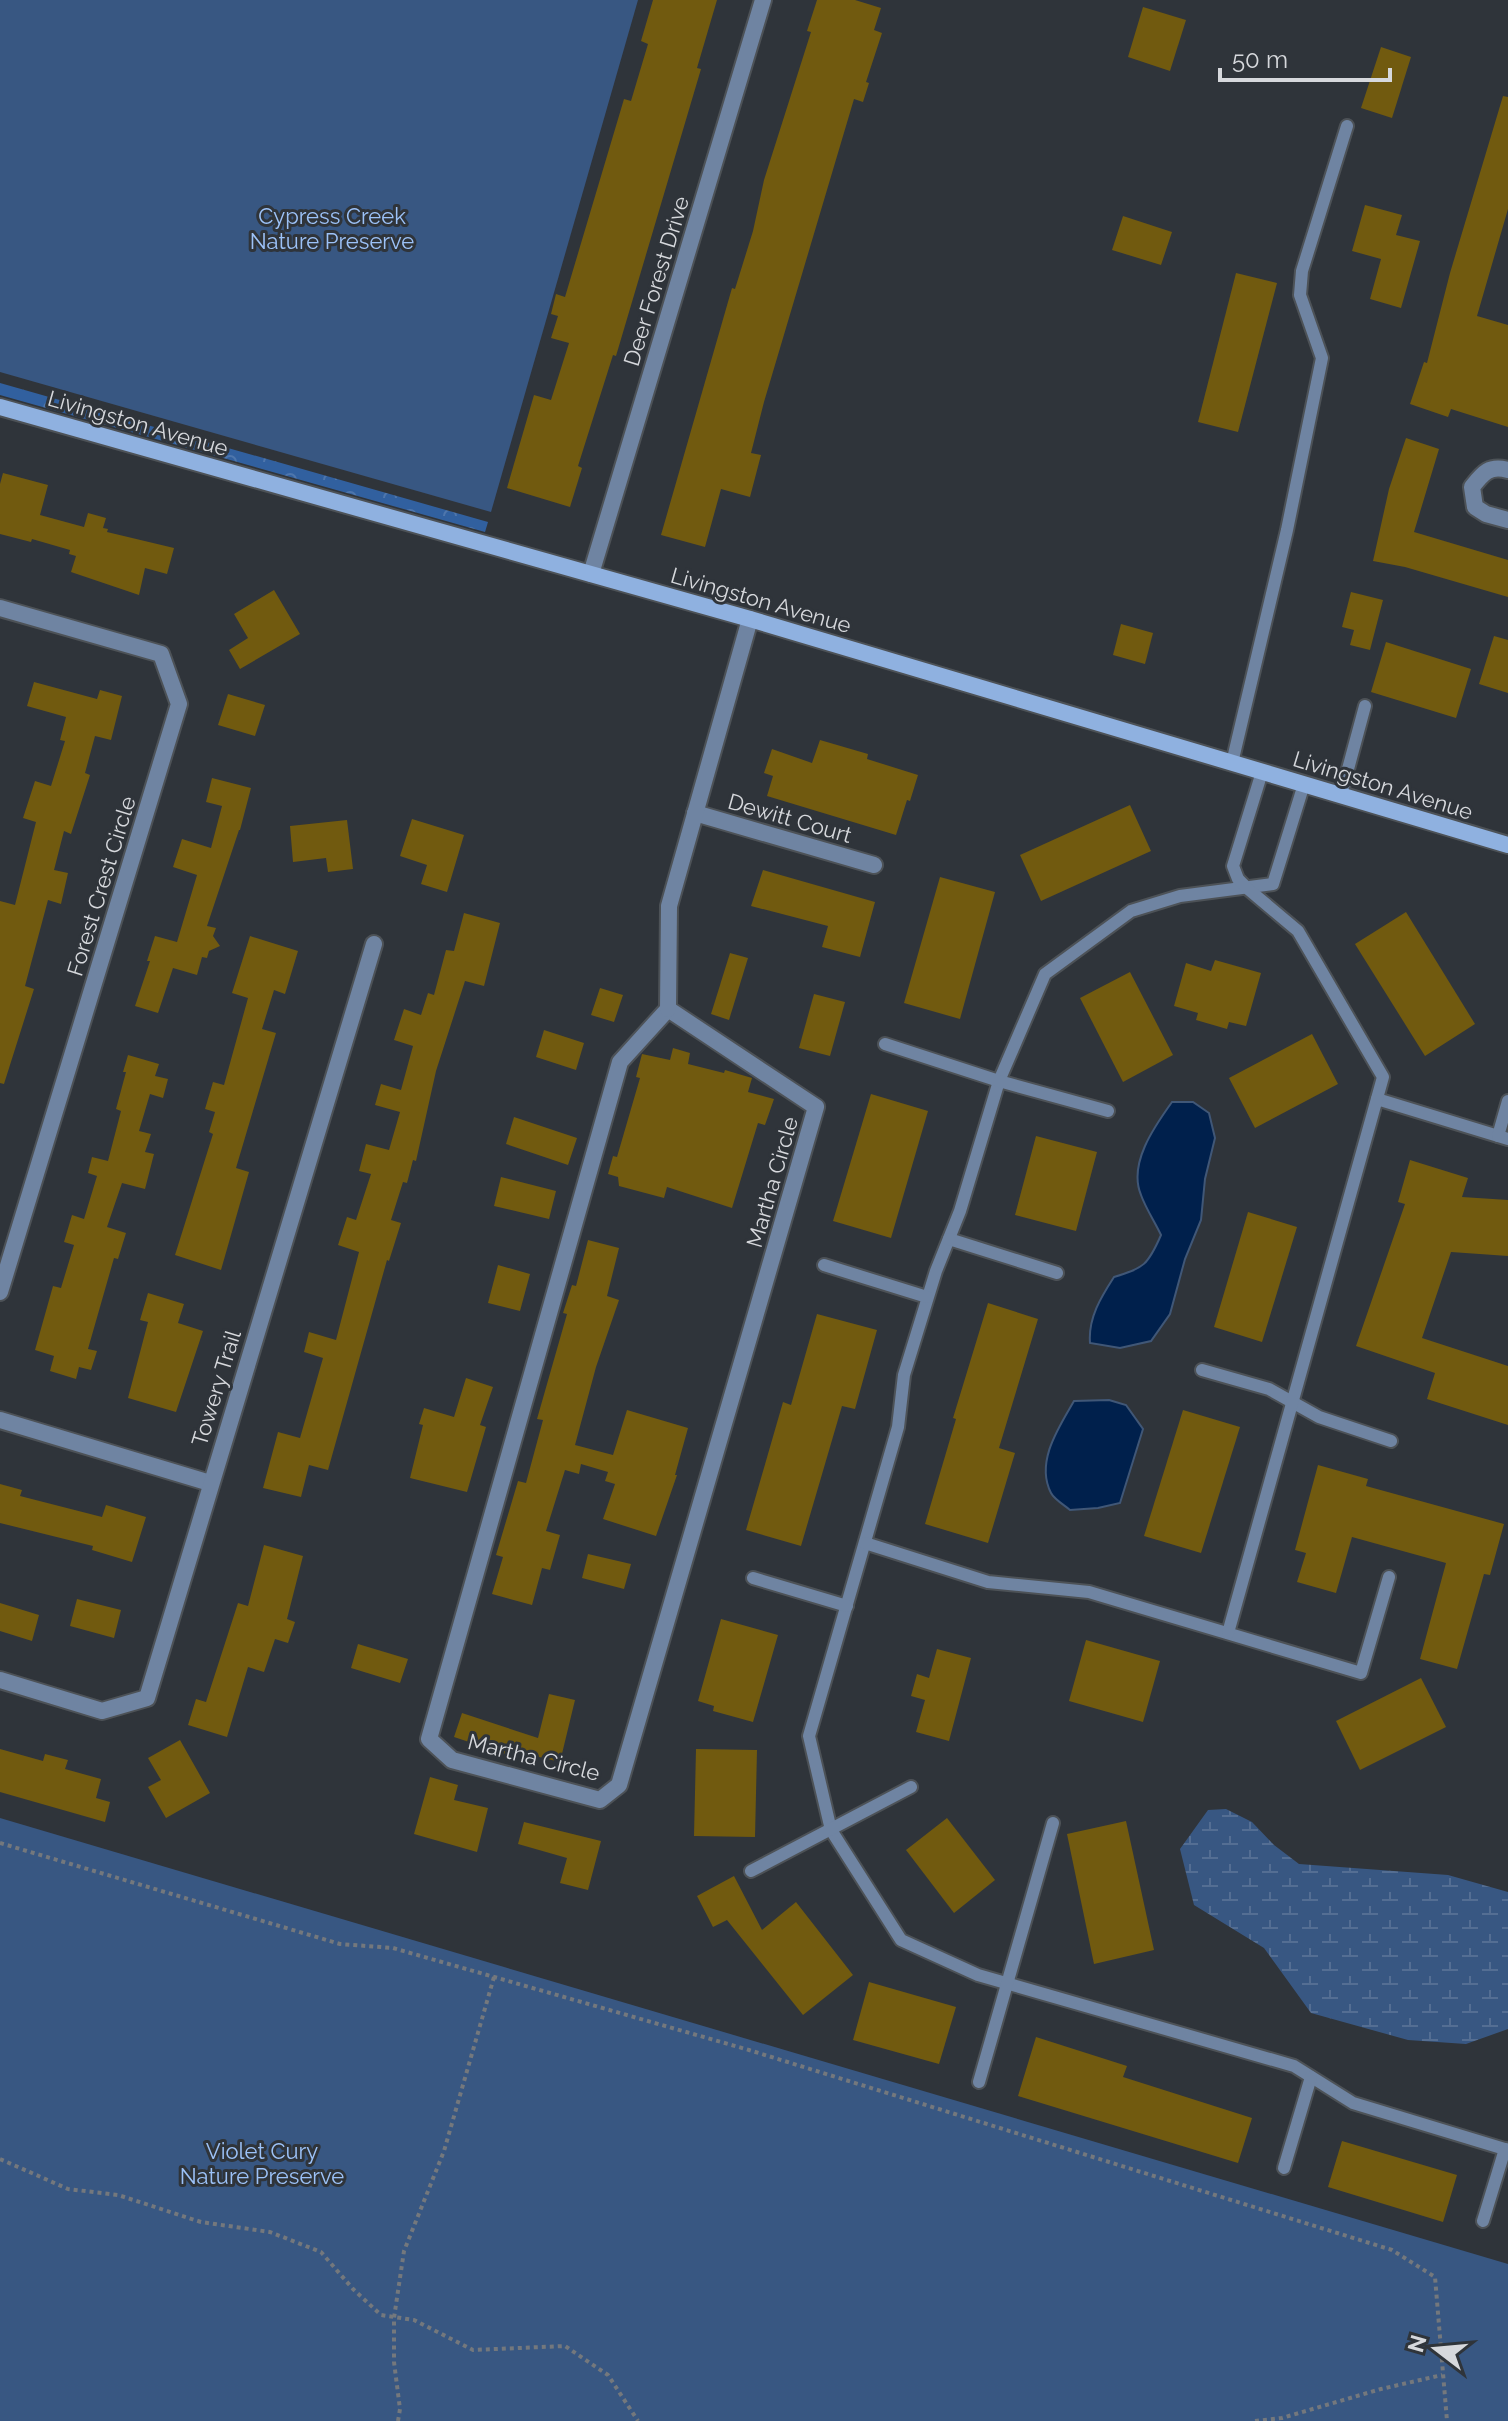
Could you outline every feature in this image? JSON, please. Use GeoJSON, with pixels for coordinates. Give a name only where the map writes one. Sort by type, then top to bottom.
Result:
{"type":"FeatureCollection","features":[{"type":"Feature","properties":{"kind":"street","name":"Deer Forest Drive"},"geometry":{"type":"LineString","coordinates":[[591,574],[763,0]]}},
{"type":"Feature","properties":{"kind":"street","name":"Livingston Avenue"},"geometry":{"type":"LineString","coordinates":[[0,407],[750,619],[1508,845]]}},
{"type":"Feature","properties":{"kind":"street"},"geometry":{"type":"LineString","coordinates":[[1508,470],[1496,467],[1486,470],[1472,487],[1475,507],[1486,514],[1508,520]]}},
{"type":"Feature","properties":{"kind":"street","name":"Forest Crest Circle"},"geometry":{"type":"LineString","coordinates":[[0,608],[161,654],[179,704],[0,1292]]}},
{"type":"Feature","properties":{"kind":"street"},"geometry":{"type":"LineString","coordinates":[[668,1009],[669,906],[750,619]]}},
{"type":"Feature","properties":{"kind":"street","name":"Dewitt Court"},"geometry":{"type":"LineString","coordinates":[[695,813],[874,865]]}},
{"type":"Feature","properties":{"kind":"street","name":"Towery Trail"},"geometry":{"type":"LineString","coordinates":[[0,1680],[102,1711],[147,1698],[374,944]]}},
{"type":"Feature","properties":{"kind":"street","name":"Martha Circle"},"geometry":{"type":"LineString","coordinates":[[668,1009],[816,1107],[619,1785],[600,1800],[452,1760],[429,1739],[620,1062],[668,1009]]}},
{"type":"Feature","properties":{"kind":"street"},"geometry":{"type":"LineString","coordinates":[[0,1420],[210,1483]]}},
{"type":"Feature","properties":{"kind":"lane"},"geometry":{"type":"LineString","coordinates":[[1232,763],[1287,530],[1322,358],[1300,295],[1302,271],[1347,126]]}},
{"type":"Feature","properties":{"kind":"lane"},"geometry":{"type":"LineString","coordinates":[[1341,795],[1365,706]]}},
{"type":"Feature","properties":{"kind":"lane"},"geometry":{"type":"LineString","coordinates":[[1228,1633],[1383,1077],[1298,931],[1238,879],[1233,866],[1262,772]]}},
{"type":"Feature","properties":{"kind":"lane"},"geometry":{"type":"LineString","coordinates":[[1304,784],[1273,884],[1180,896],[1131,911],[1045,974],[999,1081],[960,1211],[927,1297],[904,1375],[898,1427],[809,1736],[831,1830],[901,1940],[978,1975],[1294,2066],[1353,2103],[1506,2149],[1483,2221]]}},
{"type":"Feature","properties":{"kind":"lane"},"geometry":{"type":"LineString","coordinates":[[885,1044],[999,1081],[1108,1111]]}},
{"type":"Feature","properties":{"kind":"lane"},"geometry":{"type":"LineString","coordinates":[[1377,1099],[1503,1137],[1508,1101]]}},
{"type":"Feature","properties":{"kind":"lane"},"geometry":{"type":"LineString","coordinates":[[949,1239],[1057,1273]]}},
{"type":"Feature","properties":{"kind":"lane"},"geometry":{"type":"LineString","coordinates":[[824,1265],[927,1297]]}},
{"type":"Feature","properties":{"kind":"lane"},"geometry":{"type":"LineString","coordinates":[[1202,1370],[1269,1389],[1319,1417],[1391,1441]]}},
{"type":"Feature","properties":{"kind":"lane"},"geometry":{"type":"LineString","coordinates":[[865,1543],[988,1582],[1089,1592],[1361,1673],[1389,1577]]}},
{"type":"Feature","properties":{"kind":"lane"},"geometry":{"type":"LineString","coordinates":[[753,1578],[847,1606]]}},
{"type":"Feature","properties":{"kind":"lane"},"geometry":{"type":"LineString","coordinates":[[751,1871],[911,1787]]}},
{"type":"Feature","properties":{"kind":"lane"},"geometry":{"type":"LineString","coordinates":[[979,2082],[1053,1823]]}},
{"type":"Feature","properties":{"kind":"lane"},"geometry":{"type":"LineString","coordinates":[[1284,2168],[1311,2077]]}},
{"type":"Feature","properties":{"kind":"path"},"geometry":{"type":"LineString","coordinates":[[0,1843],[340,1944],[393,1948],[749,2050],[1392,2250],[1435,2277],[1447,2421]]}},
{"type":"Feature","properties":{"kind":"path"},"geometry":{"type":"LineString","coordinates":[[398,2421],[400,2409],[394,2362],[394,2318],[404,2251],[444,2151],[494,1977]]}},
{"type":"Feature","properties":{"kind":"path"},"geometry":{"type":"LineString","coordinates":[[0,2159],[68,2189],[118,2195],[201,2222],[270,2232],[321,2252],[381,2315],[414,2320],[473,2350],[565,2346],[608,2375],[638,2421]]}},
{"type":"Feature","properties":{"kind":"path"},"geometry":{"type":"LineString","coordinates":[[1255,2421],[1282,2418],[1381,2389],[1443,2375]]}},
{"type":"Feature","properties":{"kind":"green space","name":"Cypress Creek Nature Preserve"},"geometry":{"type":"Polygon","coordinates":[[[0,0],[638,0],[491,512],[0,372],[0,0]]]}},
{"type":"Feature","properties":{"kind":"green space"},"geometry":{"type":"Polygon","coordinates":[[[0,383],[488,522],[485,532],[0,395],[0,383]]]}},
{"type":"Feature","properties":{"kind":"green space"},"geometry":{"type":"Polygon","coordinates":[[[1226,1809],[1252,1822],[1274,1845],[1299,1864],[1448,1875],[1508,1892],[1508,2029],[1466,2044],[1408,2040],[1311,2013],[1264,1948],[1194,1905],[1180,1849],[1208,1810],[1226,1809]]]}},
{"type":"Feature","properties":{"kind":"green space","name":"Violet Cury Nature Preserve"},"geometry":{"type":"Polygon","coordinates":[[[0,1818],[1508,2264],[1508,2421],[0,2421],[0,1818]]]}},
{"type":"Feature","properties":{"kind":"shaded area"},"geometry":{"type":"Polygon","coordinates":[[[1172,1102],[1193,1102],[1209,1113],[1215,1138],[1205,1179],[1201,1220],[1185,1259],[1170,1314],[1151,1341],[1120,1348],[1090,1343],[1093,1316],[1114,1277],[1144,1264],[1161,1235],[1141,1195],[1138,1171],[1145,1146],[1172,1102]]]}},
{"type":"Feature","properties":{"kind":"shaded area"},"geometry":{"type":"Polygon","coordinates":[[[1109,1400],[1126,1405],[1143,1429],[1120,1503],[1070,1510],[1052,1495],[1047,1481],[1047,1457],[1051,1445],[1074,1401],[1109,1400]]]}},
{"type":"Feature","properties":{"kind":"building"},"geometry":{"type":"Polygon","coordinates":[[[653,0],[717,0],[697,68],[701,69],[616,356],[613,355],[578,466],[582,468],[570,507],[507,488],[534,395],[551,400],[569,343],[551,338],[558,316],[551,314],[556,294],[565,297],[624,99],[631,101],[648,44],[641,41],[653,0]]]}},
{"type":"Feature","properties":{"kind":"building"},"geometry":{"type":"Polygon","coordinates":[[[817,0],[855,0],[881,8],[874,30],[882,33],[866,82],[869,83],[863,102],[854,99],[764,402],[751,453],[761,455],[750,497],[721,489],[705,547],[661,535],[732,288],[735,289],[753,231],[764,180],[811,32],[807,31],[817,0]]]}},
{"type":"Feature","properties":{"kind":"building"},"geometry":{"type":"Polygon","coordinates":[[[1143,7],[1186,20],[1170,71],[1128,57],[1143,7]]]}},
{"type":"Feature","properties":{"kind":"building"},"geometry":{"type":"Polygon","coordinates":[[[1381,47],[1411,57],[1392,118],[1361,108],[1381,47]]]}},
{"type":"Feature","properties":{"kind":"building"},"geometry":{"type":"Polygon","coordinates":[[[1503,96],[1508,97],[1508,209],[1477,316],[1508,325],[1508,427],[1451,409],[1448,417],[1410,404],[1424,362],[1427,363],[1450,273],[1503,96]]]}},
{"type":"Feature","properties":{"kind":"building"},"geometry":{"type":"Polygon","coordinates":[[[1365,205],[1402,215],[1396,235],[1420,241],[1401,308],[1370,299],[1381,259],[1352,251],[1365,205]]]}},
{"type":"Feature","properties":{"kind":"building"},"geometry":{"type":"Polygon","coordinates":[[[1123,216],[1172,232],[1161,265],[1112,250],[1123,216]]]}},
{"type":"Feature","properties":{"kind":"building"},"geometry":{"type":"Polygon","coordinates":[[[1236,273],[1277,283],[1238,432],[1198,422],[1236,273]]]}},
{"type":"Feature","properties":{"kind":"building"},"geometry":{"type":"Polygon","coordinates":[[[1406,438],[1439,449],[1414,532],[1508,560],[1508,597],[1405,567],[1373,561],[1389,489],[1406,438]]]}},
{"type":"Feature","properties":{"kind":"building"},"geometry":{"type":"Polygon","coordinates":[[[3,473],[48,485],[40,515],[84,527],[88,513],[106,518],[103,528],[108,529],[107,532],[174,548],[167,574],[145,568],[139,595],[71,572],[76,556],[69,554],[70,550],[0,534],[0,484],[3,473]]]}},
{"type":"Feature","properties":{"kind":"building"},"geometry":{"type":"Polygon","coordinates":[[[274,590],[300,634],[240,669],[229,650],[248,638],[234,614],[274,590]]]}},
{"type":"Feature","properties":{"kind":"building"},"geometry":{"type":"Polygon","coordinates":[[[1351,592],[1383,600],[1370,650],[1350,645],[1354,630],[1342,627],[1351,592]]]}},
{"type":"Feature","properties":{"kind":"building"},"geometry":{"type":"Polygon","coordinates":[[[1121,624],[1153,633],[1145,664],[1113,655],[1121,624]]]}},
{"type":"Feature","properties":{"kind":"building"},"geometry":{"type":"Polygon","coordinates":[[[1494,636],[1508,640],[1508,693],[1479,684],[1494,636]]]}},
{"type":"Feature","properties":{"kind":"building"},"geometry":{"type":"Polygon","coordinates":[[[1386,642],[1471,669],[1456,718],[1371,692],[1386,642]]]}},
{"type":"Feature","properties":{"kind":"building"},"geometry":{"type":"Polygon","coordinates":[[[34,682],[97,699],[100,690],[122,696],[111,740],[95,736],[85,773],[90,775],[71,834],[64,831],[54,870],[68,873],[61,904],[48,900],[25,986],[34,989],[4,1084],[0,1083],[0,901],[15,905],[36,822],[23,818],[35,781],[51,786],[65,741],[60,740],[66,717],[27,706],[34,682]]]}},
{"type":"Feature","properties":{"kind":"building"},"geometry":{"type":"Polygon","coordinates":[[[228,694],[265,705],[255,736],[218,725],[228,694]]]}},
{"type":"Feature","properties":{"kind":"building"},"geometry":{"type":"Polygon","coordinates":[[[820,740],[868,754],[867,759],[918,775],[896,835],[767,796],[773,776],[764,773],[772,749],[812,763],[820,740]]]}},
{"type":"Feature","properties":{"kind":"building"},"geometry":{"type":"Polygon","coordinates":[[[212,778],[251,788],[207,926],[216,928],[213,936],[220,946],[209,951],[207,958],[202,957],[197,975],[173,968],[158,1013],[135,1006],[155,936],[177,942],[197,875],[173,867],[182,839],[211,848],[222,806],[206,802],[212,778]]]}},
{"type":"Feature","properties":{"kind":"building"},"geometry":{"type":"Polygon","coordinates":[[[1130,805],[1151,851],[1041,901],[1020,855],[1130,805]]]}},
{"type":"Feature","properties":{"kind":"building"},"geometry":{"type":"Polygon","coordinates":[[[412,819],[464,835],[447,892],[421,884],[427,865],[400,856],[412,819]]]}},
{"type":"Feature","properties":{"kind":"building"},"geometry":{"type":"Polygon","coordinates":[[[347,820],[353,869],[328,872],[326,858],[293,862],[290,826],[347,820]]]}},
{"type":"Feature","properties":{"kind":"building"},"geometry":{"type":"Polygon","coordinates":[[[763,870],[875,902],[860,957],[822,947],[828,926],[751,906],[763,870]]]}},
{"type":"Feature","properties":{"kind":"building"},"geometry":{"type":"Polygon","coordinates":[[[940,877],[995,892],[960,1019],[904,1003],[940,877]]]}},
{"type":"Feature","properties":{"kind":"building"},"geometry":{"type":"Polygon","coordinates":[[[1406,912],[1475,1024],[1425,1056],[1355,944],[1406,912]]]}},
{"type":"Feature","properties":{"kind":"building"},"geometry":{"type":"Polygon","coordinates":[[[464,913],[500,923],[484,986],[465,981],[436,1071],[416,1161],[413,1160],[407,1183],[403,1182],[391,1220],[401,1223],[387,1260],[328,1470],[309,1465],[301,1497],[263,1488],[278,1432],[300,1438],[323,1358],[304,1352],[309,1332],[336,1340],[359,1252],[338,1245],[347,1217],[356,1220],[371,1174],[359,1171],[366,1144],[389,1150],[400,1112],[375,1105],[381,1084],[401,1090],[413,1046],[394,1040],[404,1009],[421,1015],[428,993],[434,995],[446,950],[454,951],[464,913]]]}},
{"type":"Feature","properties":{"kind":"building"},"geometry":{"type":"Polygon","coordinates":[[[250,936],[298,951],[285,994],[274,990],[262,1029],[276,1033],[236,1168],[249,1172],[221,1270],[175,1255],[213,1134],[209,1132],[215,1112],[205,1109],[213,1082],[224,1085],[248,998],[232,993],[250,936]]]}},
{"type":"Feature","properties":{"kind":"building"},"geometry":{"type":"Polygon","coordinates":[[[730,953],[748,958],[729,1020],[711,1014],[730,953]]]}},
{"type":"Feature","properties":{"kind":"building"},"geometry":{"type":"Polygon","coordinates":[[[1215,960],[1261,973],[1246,1026],[1229,1022],[1227,1029],[1196,1020],[1198,1013],[1174,1006],[1186,963],[1211,971],[1215,960]]]}},
{"type":"Feature","properties":{"kind":"building"},"geometry":{"type":"Polygon","coordinates":[[[1130,972],[1173,1055],[1123,1082],[1080,998],[1130,972]]]}},
{"type":"Feature","properties":{"kind":"building"},"geometry":{"type":"Polygon","coordinates":[[[600,988],[623,995],[614,1022],[591,1015],[600,988]]]}},
{"type":"Feature","properties":{"kind":"building"},"geometry":{"type":"Polygon","coordinates":[[[814,994],[845,1002],[830,1056],[799,1048],[814,994]]]}},
{"type":"Feature","properties":{"kind":"building"},"geometry":{"type":"Polygon","coordinates":[[[544,1030],[584,1043],[576,1070],[536,1057],[544,1030]]]}},
{"type":"Feature","properties":{"kind":"building"},"geometry":{"type":"Polygon","coordinates":[[[1312,1034],[1338,1084],[1255,1128],[1229,1078],[1312,1034]]]}},
{"type":"Feature","properties":{"kind":"building"},"geometry":{"type":"Polygon","coordinates":[[[673,1048],[690,1053],[688,1064],[752,1078],[748,1092],[774,1099],[765,1125],[758,1123],[732,1208],[667,1187],[664,1198],[619,1186],[618,1177],[608,1174],[613,1156],[617,1157],[640,1078],[636,1077],[642,1054],[670,1060],[673,1048]]]}},
{"type":"Feature","properties":{"kind":"building"},"geometry":{"type":"Polygon","coordinates":[[[128,1055],[159,1064],[155,1076],[168,1079],[163,1098],[150,1094],[139,1131],[151,1134],[145,1152],[154,1154],[145,1189],[122,1183],[107,1227],[126,1233],[118,1259],[114,1258],[88,1349],[97,1351],[91,1370],[79,1367],[76,1379],[50,1371],[54,1356],[35,1350],[53,1286],[61,1288],[74,1245],[64,1242],[72,1215],[84,1219],[97,1176],[88,1173],[92,1157],[108,1161],[121,1111],[116,1109],[128,1055]]]}},
{"type":"Feature","properties":{"kind":"building"},"geometry":{"type":"Polygon","coordinates":[[[871,1094],[928,1111],[891,1238],[833,1221],[871,1094]]]}},
{"type":"Feature","properties":{"kind":"building"},"geometry":{"type":"Polygon","coordinates":[[[514,1117],[577,1138],[568,1165],[506,1144],[514,1117]]]}},
{"type":"Feature","properties":{"kind":"building"},"geometry":{"type":"Polygon","coordinates":[[[1036,1136],[1097,1152],[1076,1231],[1015,1215],[1036,1136]]]}},
{"type":"Feature","properties":{"kind":"building"},"geometry":{"type":"Polygon","coordinates":[[[1410,1160],[1468,1178],[1462,1197],[1508,1200],[1508,1256],[1451,1252],[1422,1338],[1508,1366],[1508,1425],[1427,1399],[1435,1373],[1356,1346],[1405,1204],[1398,1202],[1410,1160]]]}},
{"type":"Feature","properties":{"kind":"building"},"geometry":{"type":"Polygon","coordinates":[[[501,1177],[556,1191],[549,1219],[494,1206],[501,1177]]]}},
{"type":"Feature","properties":{"kind":"building"},"geometry":{"type":"Polygon","coordinates":[[[1248,1212],[1297,1227],[1262,1342],[1214,1327],[1248,1212]]]}},
{"type":"Feature","properties":{"kind":"building"},"geometry":{"type":"Polygon","coordinates":[[[588,1240],[619,1248],[607,1296],[619,1300],[596,1367],[575,1445],[613,1455],[627,1410],[688,1428],[677,1475],[656,1536],[603,1519],[615,1484],[605,1481],[608,1472],[581,1464],[579,1474],[565,1470],[546,1531],[560,1535],[550,1570],[542,1568],[532,1605],[492,1594],[503,1557],[496,1555],[518,1481],[526,1483],[543,1420],[537,1419],[567,1314],[563,1313],[572,1285],[576,1286],[588,1240]]]}},
{"type":"Feature","properties":{"kind":"building"},"geometry":{"type":"Polygon","coordinates":[[[498,1265],[530,1274],[520,1311],[488,1303],[498,1265]]]}},
{"type":"Feature","properties":{"kind":"building"},"geometry":{"type":"Polygon","coordinates":[[[148,1293],[184,1304],[178,1323],[203,1331],[176,1412],[128,1398],[148,1322],[140,1320],[148,1293]]]}},
{"type":"Feature","properties":{"kind":"building"},"geometry":{"type":"Polygon","coordinates":[[[988,1303],[1038,1319],[999,1448],[1015,1453],[988,1543],[925,1524],[988,1303]]]}},
{"type":"Feature","properties":{"kind":"building"},"geometry":{"type":"Polygon","coordinates":[[[817,1314],[877,1330],[855,1409],[842,1406],[801,1546],[746,1530],[783,1402],[791,1405],[817,1314]]]}},
{"type":"Feature","properties":{"kind":"building"},"geometry":{"type":"Polygon","coordinates":[[[466,1378],[493,1387],[480,1425],[486,1427],[467,1492],[410,1478],[424,1408],[454,1417],[466,1378]]]}},
{"type":"Feature","properties":{"kind":"building"},"geometry":{"type":"Polygon","coordinates":[[[1183,1410],[1240,1427],[1201,1553],[1144,1536],[1183,1410]]]}},
{"type":"Feature","properties":{"kind":"building"},"geometry":{"type":"Polygon","coordinates":[[[1318,1465],[1368,1479],[1366,1486],[1504,1524],[1490,1575],[1484,1574],[1457,1669],[1420,1659],[1446,1563],[1352,1537],[1336,1593],[1297,1582],[1306,1553],[1295,1550],[1318,1465]]]}},
{"type":"Feature","properties":{"kind":"building"},"geometry":{"type":"Polygon","coordinates":[[[0,1484],[22,1490],[20,1496],[102,1517],[106,1505],[146,1517],[132,1562],[92,1550],[93,1546],[0,1523],[0,1484]]]}},
{"type":"Feature","properties":{"kind":"building"},"geometry":{"type":"Polygon","coordinates":[[[264,1545],[303,1556],[287,1619],[295,1622],[288,1643],[275,1639],[264,1672],[248,1667],[227,1737],[188,1725],[196,1699],[206,1702],[238,1603],[248,1606],[264,1545]]]}},
{"type":"Feature","properties":{"kind":"building"},"geometry":{"type":"Polygon","coordinates":[[[588,1554],[631,1564],[624,1589],[582,1578],[588,1554]]]}},
{"type":"Feature","properties":{"kind":"building"},"geometry":{"type":"Polygon","coordinates":[[[77,1599],[121,1610],[114,1638],[70,1626],[77,1599]]]}},
{"type":"Feature","properties":{"kind":"building"},"geometry":{"type":"Polygon","coordinates":[[[0,1603],[39,1615],[32,1641],[0,1631],[0,1603]]]}},
{"type":"Feature","properties":{"kind":"building"},"geometry":{"type":"Polygon","coordinates":[[[721,1619],[778,1635],[753,1722],[713,1711],[714,1706],[698,1701],[721,1619]]]}},
{"type":"Feature","properties":{"kind":"building"},"geometry":{"type":"Polygon","coordinates":[[[1086,1640],[1160,1661],[1143,1722],[1069,1701],[1086,1640]]]}},
{"type":"Feature","properties":{"kind":"building"},"geometry":{"type":"Polygon","coordinates":[[[358,1644],[408,1659],[400,1683],[351,1668],[358,1644]]]}},
{"type":"Feature","properties":{"kind":"building"},"geometry":{"type":"Polygon","coordinates":[[[937,1649],[971,1658],[949,1741],[916,1732],[925,1700],[911,1696],[917,1674],[929,1678],[937,1649]]]}},
{"type":"Feature","properties":{"kind":"building"},"geometry":{"type":"Polygon","coordinates":[[[1421,1678],[1446,1727],[1360,1770],[1336,1721],[1421,1678]]]}},
{"type":"Feature","properties":{"kind":"building"},"geometry":{"type":"Polygon","coordinates":[[[549,1694],[575,1700],[560,1762],[506,1749],[505,1754],[454,1737],[462,1713],[538,1738],[549,1694]]]}},
{"type":"Feature","properties":{"kind":"building"},"geometry":{"type":"Polygon","coordinates":[[[180,1740],[210,1793],[166,1818],[148,1787],[161,1780],[148,1758],[180,1740]]]}},
{"type":"Feature","properties":{"kind":"building"},"geometry":{"type":"Polygon","coordinates":[[[0,1749],[43,1761],[45,1754],[68,1760],[65,1769],[101,1779],[96,1798],[110,1802],[105,1822],[0,1792],[0,1749]]]}},
{"type":"Feature","properties":{"kind":"building"},"geometry":{"type":"Polygon","coordinates":[[[696,1749],[757,1750],[755,1837],[694,1836],[696,1749]]]}},
{"type":"Feature","properties":{"kind":"building"},"geometry":{"type":"Polygon","coordinates":[[[430,1777],[458,1785],[454,1800],[488,1808],[477,1852],[414,1834],[430,1777]]]}},
{"type":"Feature","properties":{"kind":"building"},"geometry":{"type":"Polygon","coordinates":[[[947,1818],[995,1880],[954,1913],[906,1850],[947,1818]]]}},
{"type":"Feature","properties":{"kind":"building"},"geometry":{"type":"Polygon","coordinates":[[[1126,1821],[1154,1950],[1094,1964],[1067,1834],[1126,1821]]]}},
{"type":"Feature","properties":{"kind":"building"},"geometry":{"type":"Polygon","coordinates":[[[524,1822],[601,1841],[588,1890],[560,1883],[567,1858],[518,1844],[524,1822]]]}},
{"type":"Feature","properties":{"kind":"building"},"geometry":{"type":"Polygon","coordinates":[[[734,1876],[762,1930],[796,1902],[853,1975],[803,2015],[727,1920],[713,1927],[697,1896],[734,1876]]]}},
{"type":"Feature","properties":{"kind":"building"},"geometry":{"type":"Polygon","coordinates":[[[869,1982],[956,2007],[939,2064],[853,2040],[869,1982]]]}},
{"type":"Feature","properties":{"kind":"building"},"geometry":{"type":"Polygon","coordinates":[[[1036,2037],[1127,2066],[1123,2077],[1252,2118],[1238,2163],[1018,2096],[1036,2037]]]}},
{"type":"Feature","properties":{"kind":"building"},"geometry":{"type":"Polygon","coordinates":[[[1342,2141],[1457,2175],[1443,2222],[1328,2187],[1342,2141]]]}}]}
